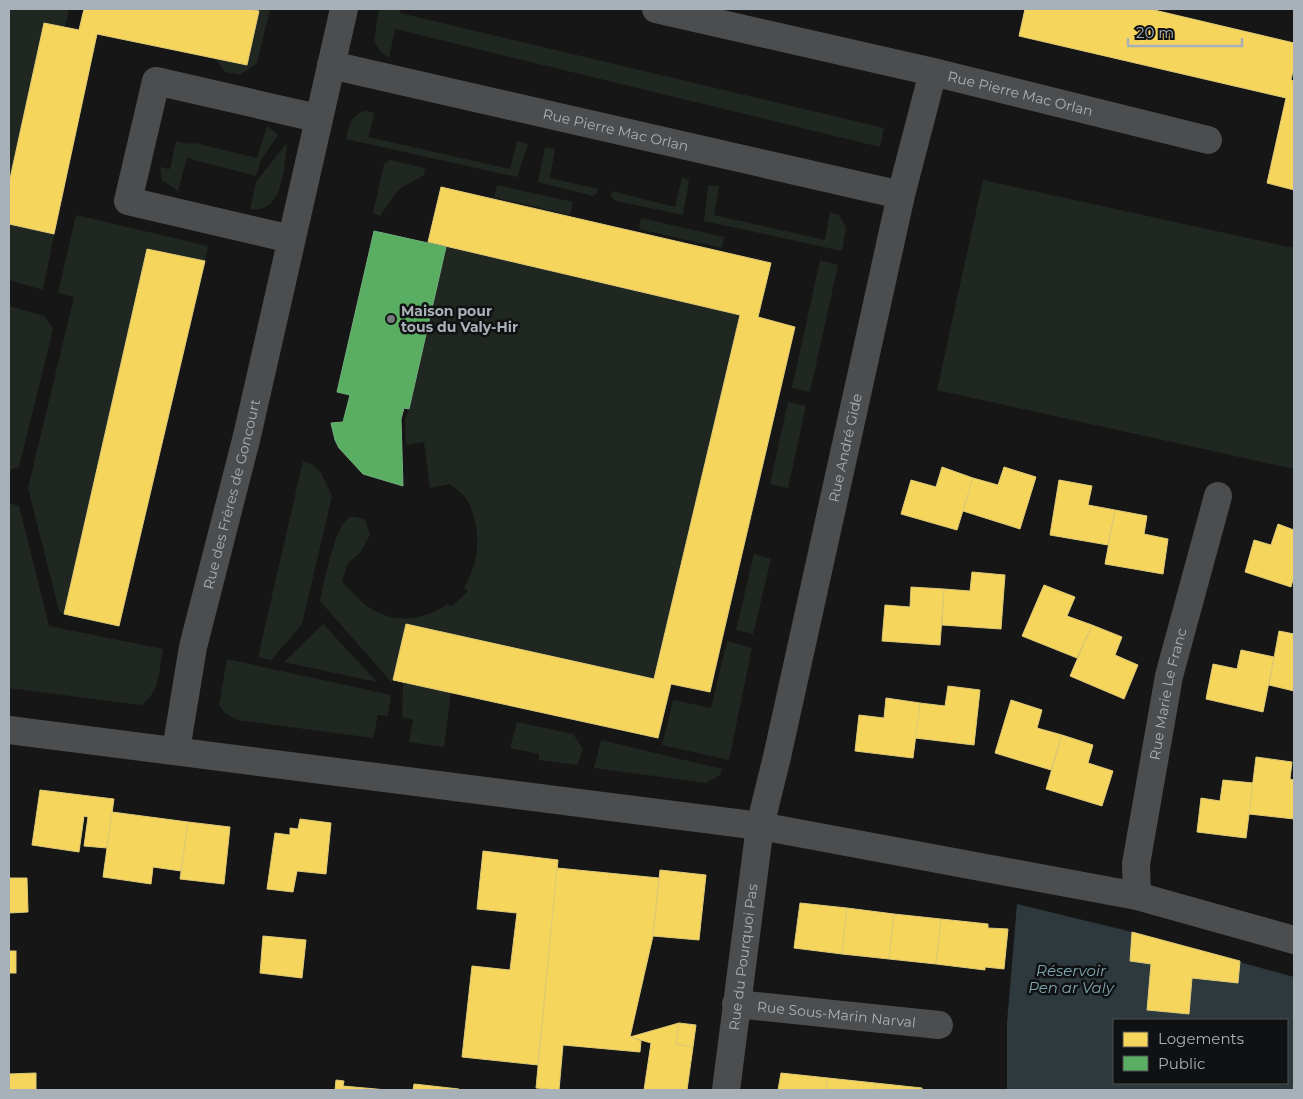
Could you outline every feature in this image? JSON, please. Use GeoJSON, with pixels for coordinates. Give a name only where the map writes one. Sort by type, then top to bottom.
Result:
{"type":"FeatureCollection","features":[{"type":"Feature","properties":{"kind":"street","name":"Rue des Frères de Goncourt"},"geometry":{"type":"LineString","coordinates":[[176,750],[193,647],[248,436],[317,118],[344,9]]}},
{"type":"Feature","properties":{"kind":"street","name":"Rue Pierre Mac Orlan"},"geometry":{"type":"LineString","coordinates":[[656,9],[933,72],[1208,140]]}},
{"type":"Feature","properties":{"kind":"street","name":"Rue Pierre Mac Orlan"},"geometry":{"type":"LineString","coordinates":[[331,65],[901,195]]}},
{"type":"Feature","properties":{"kind":"street","name":"Rue André Gide"},"geometry":{"type":"LineString","coordinates":[[760,826],[777,757],[901,195],[933,72]]}},
{"type":"Feature","properties":{"kind":"street"},"geometry":{"type":"LineString","coordinates":[[291,239],[128,201],[156,81],[317,118]]}},
{"type":"Feature","properties":{"kind":"street","name":"Rue Marie Le Franc"},"geometry":{"type":"LineString","coordinates":[[1137,896],[1136,864],[1168,686],[1218,496]]}},
{"type":"Feature","properties":{"kind":"street"},"geometry":{"type":"LineString","coordinates":[[9,730],[760,826],[1137,896],[1294,940]]}},
{"type":"Feature","properties":{"kind":"street","name":"Rue du Pourquoi Pas"},"geometry":{"type":"LineString","coordinates":[[726,1090],[760,826]]}},
{"type":"Feature","properties":{"kind":"street","name":"Rue Sous-Marin Narval"},"geometry":{"type":"LineString","coordinates":[[736,1004],[939,1026]]}},
{"type":"Feature","properties":{"kind":"shaded area"},"geometry":{"type":"Polygon","coordinates":[[[9,9],[69,9],[65,27],[44,23],[9,183],[9,9]]]}},
{"type":"Feature","properties":{"kind":"shaded area"},"geometry":{"type":"Polygon","coordinates":[[[248,9],[270,9],[257,63],[240,75],[225,72],[215,58],[259,11],[248,9]]]}},
{"type":"Feature","properties":{"kind":"shaded area"},"geometry":{"type":"Polygon","coordinates":[[[379,9],[400,9],[400,13],[884,128],[880,147],[395,29],[389,58],[381,52],[374,41],[379,9]]]}},
{"type":"Feature","properties":{"kind":"shaded area"},"geometry":{"type":"Polygon","coordinates":[[[366,111],[375,113],[368,137],[510,169],[517,141],[528,144],[517,177],[346,139],[348,129],[354,118],[366,111]]]}},
{"type":"Feature","properties":{"kind":"shaded area"},"geometry":{"type":"Polygon","coordinates":[[[267,126],[278,135],[261,160],[256,176],[187,158],[178,191],[162,180],[160,167],[170,169],[176,141],[189,144],[195,143],[257,158],[267,126]]]}},
{"type":"Feature","properties":{"kind":"shaded area"},"geometry":{"type":"Polygon","coordinates":[[[286,144],[282,179],[275,198],[269,205],[261,209],[250,209],[256,182],[286,144]]]}},
{"type":"Feature","properties":{"kind":"shaded area"},"geometry":{"type":"Polygon","coordinates":[[[545,147],[555,149],[550,178],[598,189],[597,193],[593,196],[538,182],[545,147]]]}},
{"type":"Feature","properties":{"kind":"shaded area"},"geometry":{"type":"Polygon","coordinates":[[[390,160],[425,168],[424,175],[399,189],[380,216],[373,213],[384,164],[390,160]]]}},
{"type":"Feature","properties":{"kind":"shaded area"},"geometry":{"type":"Polygon","coordinates":[[[682,177],[689,180],[683,215],[616,201],[611,196],[612,191],[675,207],[682,177]]]}},
{"type":"Feature","properties":{"kind":"shaded area"},"geometry":{"type":"Polygon","coordinates":[[[983,180],[1294,248],[1294,469],[937,390],[983,180]]]}},
{"type":"Feature","properties":{"kind":"shaded area"},"geometry":{"type":"Polygon","coordinates":[[[497,185],[573,202],[570,215],[494,197],[497,185]]]}},
{"type":"Feature","properties":{"kind":"shaded area"},"geometry":{"type":"Polygon","coordinates":[[[708,186],[719,186],[714,215],[825,240],[830,212],[839,215],[846,228],[842,251],[704,221],[708,186]]]}},
{"type":"Feature","properties":{"kind":"shaded area"},"geometry":{"type":"Polygon","coordinates":[[[76,215],[208,246],[205,261],[147,249],[64,614],[59,611],[28,488],[74,297],[58,293],[76,215]]]}},
{"type":"Feature","properties":{"kind":"shaded area"},"geometry":{"type":"Polygon","coordinates":[[[641,218],[724,237],[722,248],[639,229],[641,218]]]}},
{"type":"Feature","properties":{"kind":"shaded area"},"geometry":{"type":"Polygon","coordinates":[[[9,224],[54,234],[43,290],[9,280],[9,224]]]}},
{"type":"Feature","properties":{"kind":"shaded area"},"geometry":{"type":"Polygon","coordinates":[[[446,247],[740,315],[654,679],[406,625],[392,683],[320,601],[335,542],[340,530],[350,517],[358,517],[365,520],[370,535],[360,553],[348,563],[342,582],[359,600],[372,609],[383,615],[394,617],[405,618],[427,615],[448,604],[451,607],[468,591],[464,587],[474,566],[477,542],[477,530],[471,507],[465,497],[450,484],[430,488],[424,442],[406,445],[405,420],[446,247]]]}},
{"type":"Feature","properties":{"kind":"shaded area"},"geometry":{"type":"Polygon","coordinates":[[[820,260],[838,265],[810,392],[792,388],[820,260]]]}},
{"type":"Feature","properties":{"kind":"shaded area"},"geometry":{"type":"Polygon","coordinates":[[[9,306],[44,316],[53,329],[19,467],[9,470],[9,306]]]}},
{"type":"Feature","properties":{"kind":"shaded area"},"geometry":{"type":"Polygon","coordinates":[[[788,402],[806,406],[788,488],[770,484],[788,402]]]}},
{"type":"Feature","properties":{"kind":"shaded area"},"geometry":{"type":"Polygon","coordinates":[[[303,461],[313,465],[321,473],[332,496],[302,624],[271,660],[258,657],[303,461]]]}},
{"type":"Feature","properties":{"kind":"shaded area"},"geometry":{"type":"Polygon","coordinates":[[[9,503],[19,506],[49,626],[163,649],[158,681],[147,701],[140,705],[9,688],[9,503]]]}},
{"type":"Feature","properties":{"kind":"shaded area"},"geometry":{"type":"Polygon","coordinates":[[[754,554],[771,559],[753,634],[736,630],[754,554]]]}},
{"type":"Feature","properties":{"kind":"shaded area"},"geometry":{"type":"Polygon","coordinates":[[[323,624],[377,682],[284,662],[323,624]]]}},
{"type":"Feature","properties":{"kind":"shaded area"},"geometry":{"type":"Polygon","coordinates":[[[727,641],[752,648],[729,760],[662,745],[673,700],[711,708],[727,641]]]}},
{"type":"Feature","properties":{"kind":"shaded area"},"geometry":{"type":"Polygon","coordinates":[[[227,659],[391,695],[388,716],[378,715],[373,738],[237,720],[225,713],[219,705],[227,659]]]}},
{"type":"Feature","properties":{"kind":"shaded area"},"geometry":{"type":"Polygon","coordinates":[[[403,682],[451,692],[444,747],[409,742],[413,720],[402,717],[403,682]]]}},
{"type":"Feature","properties":{"kind":"shaded area"},"geometry":{"type":"Polygon","coordinates":[[[517,722],[573,734],[583,749],[577,765],[539,760],[539,754],[510,748],[517,722]]]}},
{"type":"Feature","properties":{"kind":"shaded area"},"geometry":{"type":"Polygon","coordinates":[[[601,740],[722,769],[720,775],[706,783],[594,768],[601,740]]]}},
{"type":"Feature","properties":{"kind":"water","name":"Réservoir Pen ar Valy"},"geometry":{"type":"Polygon","coordinates":[[[1017,904],[1132,932],[1294,977],[1294,1090],[1007,1090],[1007,1023],[1017,904]]]}},
{"type":"Feature","properties":{"kind":"building: Logements"},"geometry":{"type":"Polygon","coordinates":[[[84,9],[248,9],[259,11],[247,65],[97,34],[54,234],[9,224],[9,183],[44,23],[79,30],[84,9]]]}},
{"type":"Feature","properties":{"kind":"building: Logements"},"geometry":{"type":"Polygon","coordinates":[[[1025,9],[1150,9],[1294,43],[1294,67],[1291,80],[1294,81],[1294,190],[1267,183],[1286,98],[1019,36],[1025,9]]]}},
{"type":"Feature","properties":{"kind":"building: Logements"},"geometry":{"type":"Polygon","coordinates":[[[441,187],[771,263],[758,317],[795,327],[710,692],[671,684],[658,738],[393,680],[406,624],[654,679],[740,315],[428,242],[441,187]]]}},
{"type":"Feature","properties":{"kind":"building: Logements"},"geometry":{"type":"Polygon","coordinates":[[[147,249],[205,261],[119,626],[64,614],[147,249]]]}},
{"type":"Feature","properties":{"kind":"building: Logements"},"geometry":{"type":"Polygon","coordinates":[[[942,467],[973,478],[957,530],[901,514],[911,480],[936,487],[942,467]]]}},
{"type":"Feature","properties":{"kind":"building: Logements"},"geometry":{"type":"Polygon","coordinates":[[[1004,467],[1036,477],[1020,529],[963,511],[973,478],[998,485],[1004,467]]]}},
{"type":"Feature","properties":{"kind":"building: Logements"},"geometry":{"type":"Polygon","coordinates":[[[1059,480],[1092,486],[1088,505],[1115,510],[1108,545],[1050,535],[1059,480]]]}},
{"type":"Feature","properties":{"kind":"building: Logements"},"geometry":{"type":"Polygon","coordinates":[[[1115,510],[1147,516],[1144,534],[1168,539],[1163,574],[1105,564],[1115,510]]]}},
{"type":"Feature","properties":{"kind":"building: Logements"},"geometry":{"type":"Polygon","coordinates":[[[1278,524],[1294,530],[1294,576],[1291,587],[1245,572],[1254,540],[1271,545],[1278,524]]]}},
{"type":"Feature","properties":{"kind":"building: Logements"},"geometry":{"type":"Polygon","coordinates":[[[972,572],[1005,575],[1001,629],[942,625],[944,589],[970,591],[972,572]]]}},
{"type":"Feature","properties":{"kind":"building: Logements"},"geometry":{"type":"Polygon","coordinates":[[[1044,585],[1075,597],[1067,616],[1092,625],[1077,658],[1022,636],[1044,585]]]}},
{"type":"Feature","properties":{"kind":"building: Logements"},"geometry":{"type":"Polygon","coordinates":[[[911,587],[944,589],[940,645],[882,641],[885,605],[910,607],[911,587]]]}},
{"type":"Feature","properties":{"kind":"building: Logements"},"geometry":{"type":"Polygon","coordinates":[[[1092,625],[1122,637],[1115,655],[1138,665],[1124,699],[1070,676],[1092,625]]]}},
{"type":"Feature","properties":{"kind":"building: Logements"},"geometry":{"type":"Polygon","coordinates":[[[1279,631],[1294,634],[1294,691],[1269,685],[1279,631]]]}},
{"type":"Feature","properties":{"kind":"building: Logements"},"geometry":{"type":"Polygon","coordinates":[[[1241,650],[1274,657],[1263,712],[1206,699],[1213,664],[1237,669],[1241,650]]]}},
{"type":"Feature","properties":{"kind":"building: Logements"},"geometry":{"type":"Polygon","coordinates":[[[948,686],[980,690],[974,745],[915,738],[920,703],[945,706],[948,686]]]}},
{"type":"Feature","properties":{"kind":"building: Logements"},"geometry":{"type":"Polygon","coordinates":[[[886,698],[920,703],[913,758],[855,751],[859,715],[884,718],[886,698]]]}},
{"type":"Feature","properties":{"kind":"building: Logements"},"geometry":{"type":"Polygon","coordinates":[[[1011,700],[1042,710],[1037,728],[1062,735],[1051,770],[995,753],[1011,700]]]}},
{"type":"Feature","properties":{"kind":"building: Logements"},"geometry":{"type":"Polygon","coordinates":[[[1062,735],[1093,745],[1088,763],[1113,771],[1102,806],[1046,789],[1062,735]]]}},
{"type":"Feature","properties":{"kind":"building: Logements"},"geometry":{"type":"Polygon","coordinates":[[[1256,757],[1292,762],[1290,779],[1294,780],[1294,819],[1249,814],[1256,757]]]}},
{"type":"Feature","properties":{"kind":"building: Logements"},"geometry":{"type":"Polygon","coordinates":[[[1223,780],[1253,783],[1246,838],[1197,832],[1201,798],[1220,801],[1223,780]]]}},
{"type":"Feature","properties":{"kind":"building: Logements"},"geometry":{"type":"Polygon","coordinates":[[[40,790],[114,799],[107,848],[84,846],[88,817],[84,816],[79,852],[32,845],[40,790]]]}},
{"type":"Feature","properties":{"kind":"building: Logements"},"geometry":{"type":"Polygon","coordinates":[[[112,812],[188,822],[181,871],[153,867],[151,884],[103,877],[112,812]]]}},
{"type":"Feature","properties":{"kind":"building: Logements"},"geometry":{"type":"Polygon","coordinates":[[[300,819],[331,823],[326,874],[297,871],[293,892],[267,889],[275,833],[290,835],[290,828],[298,829],[300,819]]]}},
{"type":"Feature","properties":{"kind":"building: Logements"},"geometry":{"type":"Polygon","coordinates":[[[188,822],[230,827],[224,884],[180,879],[188,822]]]}},
{"type":"Feature","properties":{"kind":"building: Logements"},"geometry":{"type":"Polygon","coordinates":[[[483,851],[558,860],[538,1065],[462,1057],[472,966],[510,970],[517,913],[477,909],[483,851]]]}},
{"type":"Feature","properties":{"kind":"building: Logements"},"geometry":{"type":"Polygon","coordinates":[[[557,868],[659,878],[653,936],[630,1037],[641,1041],[640,1052],[563,1045],[559,1090],[536,1088],[557,868]]]}},
{"type":"Feature","properties":{"kind":"building: Logements"},"geometry":{"type":"Polygon","coordinates":[[[660,870],[706,875],[699,940],[653,936],[660,870]]]}},
{"type":"Feature","properties":{"kind":"building: Logements"},"geometry":{"type":"Polygon","coordinates":[[[9,878],[27,878],[28,912],[9,913],[9,878]]]}},
{"type":"Feature","properties":{"kind":"building: Logements"},"geometry":{"type":"Polygon","coordinates":[[[800,903],[847,908],[842,954],[794,948],[800,903]]]}},
{"type":"Feature","properties":{"kind":"building: Logements"},"geometry":{"type":"Polygon","coordinates":[[[847,908],[894,914],[889,959],[842,954],[847,908]]]}},
{"type":"Feature","properties":{"kind":"building: Logements"},"geometry":{"type":"Polygon","coordinates":[[[894,914],[941,919],[936,964],[889,959],[894,914]]]}},
{"type":"Feature","properties":{"kind":"building: Logements"},"geometry":{"type":"Polygon","coordinates":[[[941,919],[988,924],[988,928],[1008,929],[1004,969],[985,967],[985,970],[936,964],[941,919]]]}},
{"type":"Feature","properties":{"kind":"building: Logements"},"geometry":{"type":"Polygon","coordinates":[[[1132,932],[1240,961],[1238,983],[1192,978],[1189,1014],[1147,1010],[1151,964],[1130,961],[1132,932]]]}},
{"type":"Feature","properties":{"kind":"building: Logements"},"geometry":{"type":"Polygon","coordinates":[[[263,936],[306,940],[302,978],[260,973],[263,936]]]}},
{"type":"Feature","properties":{"kind":"building: Logements"},"geometry":{"type":"Polygon","coordinates":[[[9,951],[16,951],[16,973],[9,973],[9,951]]]}},
{"type":"Feature","properties":{"kind":"building: Logements"},"geometry":{"type":"Polygon","coordinates":[[[679,1023],[676,1044],[693,1047],[687,1090],[644,1090],[651,1043],[630,1037],[679,1023]]]}},
{"type":"Feature","properties":{"kind":"building: Logements"},"geometry":{"type":"Polygon","coordinates":[[[679,1023],[696,1025],[693,1047],[676,1044],[679,1023]]]}},
{"type":"Feature","properties":{"kind":"building: Logements"},"geometry":{"type":"Polygon","coordinates":[[[36,1073],[36,1090],[9,1090],[9,1074],[36,1073]]]}},
{"type":"Feature","properties":{"kind":"building: Logements"},"geometry":{"type":"Polygon","coordinates":[[[781,1073],[828,1078],[826,1090],[778,1090],[781,1073]]]}},
{"type":"Feature","properties":{"kind":"building: Logements"},"geometry":{"type":"Polygon","coordinates":[[[828,1078],[875,1083],[874,1090],[826,1090],[828,1078]]]}},
{"type":"Feature","properties":{"kind":"building: Logements"},"geometry":{"type":"Polygon","coordinates":[[[336,1080],[344,1081],[343,1086],[387,1090],[335,1090],[336,1080]]]}},
{"type":"Feature","properties":{"kind":"building: Logements"},"geometry":{"type":"Polygon","coordinates":[[[875,1083],[922,1088],[922,1090],[874,1090],[875,1083]]]}},
{"type":"Feature","properties":{"kind":"building: Logements"},"geometry":{"type":"Polygon","coordinates":[[[414,1084],[459,1089],[459,1090],[413,1090],[414,1084]]]}},
{"type":"Feature","properties":{"kind":"building: Public","name":"Maison pour tous du Valy-Hir"},"geometry":{"type":"Polygon","coordinates":[[[374,231],[446,247],[409,409],[404,408],[401,419],[403,486],[363,474],[339,448],[331,423],[343,422],[350,395],[337,392],[374,231]]]}},
{"type":"Feature","properties":{"kind":"place","name":"Maison pour tous du Valy-Hir"},"geometry":{"type":"Point","coordinates":[391,319]}}]}
